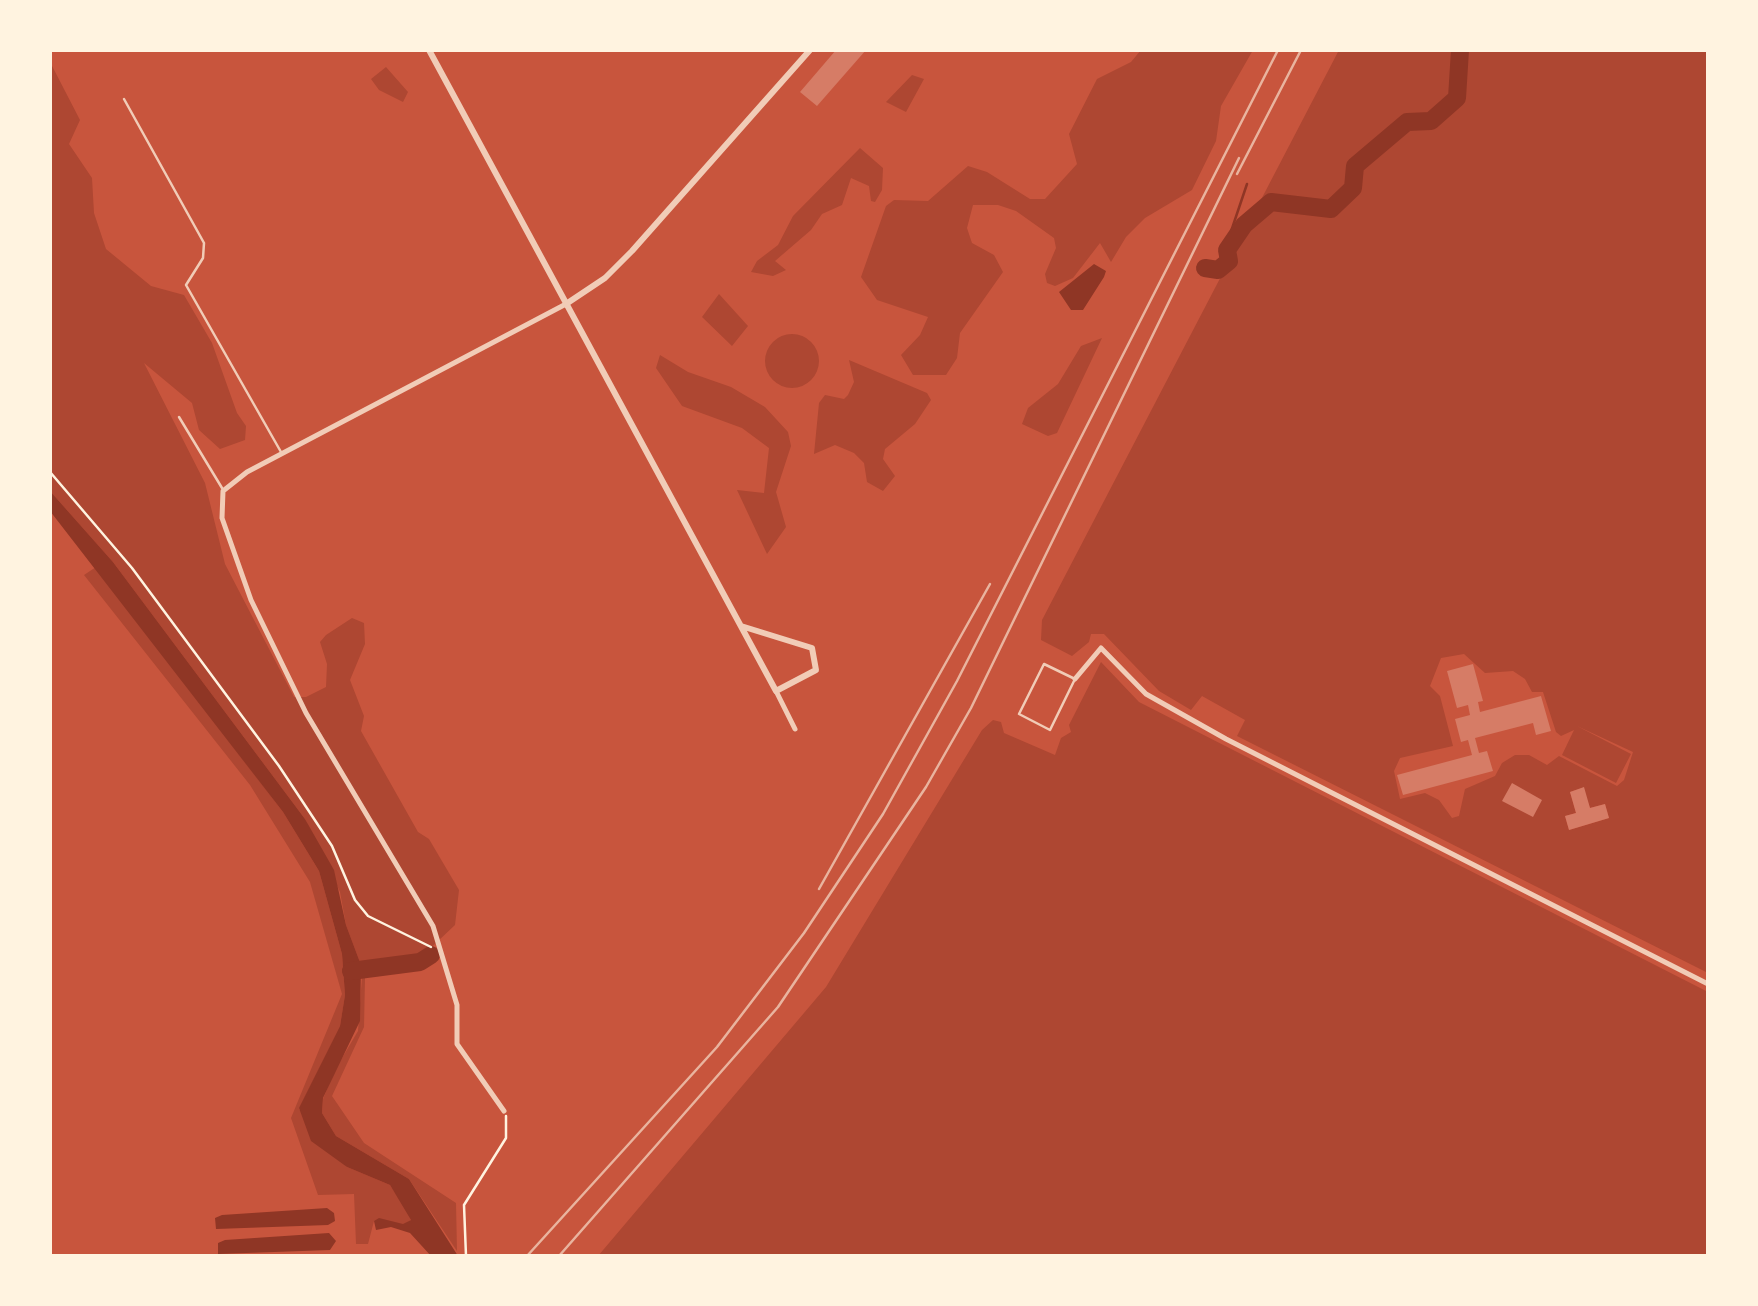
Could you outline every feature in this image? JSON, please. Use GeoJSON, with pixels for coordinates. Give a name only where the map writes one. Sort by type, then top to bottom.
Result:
{"type":"FeatureCollection","features":[{"type":"Feature","properties":{"kind":"street"},"geometry":{"type":"LineString","coordinates":[[429,50],[795,729]]}},
{"type":"Feature","properties":{"kind":"street"},"geometry":{"type":"LineString","coordinates":[[504,1112],[457,1044],[457,1004],[444,953],[432,926],[306,713],[252,600],[222,518],[224,490],[282,454],[566,304],[606,278],[810,50]]}},
{"type":"Feature","properties":{"kind":"street"},"geometry":{"type":"LineString","coordinates":[[741,626],[812,648],[816,670],[776,691]]}},
{"type":"Feature","properties":{"kind":"street"},"geometry":{"type":"LineString","coordinates":[[1075,679],[1101,648],[1146,694],[1210,730],[1708,984]]}},
{"type":"Feature","properties":{"kind":"lane"},"geometry":{"type":"LineString","coordinates":[[124,100],[204,244],[203,258],[186,285],[282,454]]}},
{"type":"Feature","properties":{"kind":"lane"},"geometry":{"type":"LineString","coordinates":[[179,417],[224,490]]}},
{"type":"Feature","properties":{"kind":"lane"},"geometry":{"type":"LineString","coordinates":[[1044,664],[1075,679],[1050,730],[1019,714],[1044,664]]}},
{"type":"Feature","properties":{"kind":"path"},"geometry":{"type":"LineString","coordinates":[[50,472],[132,568],[278,766],[332,846],[355,900],[368,916],[444,953]]}},
{"type":"Feature","properties":{"kind":"path"},"geometry":{"type":"LineString","coordinates":[[466,1256],[464,1204],[506,1138],[504,1112]]}},
{"type":"Feature","properties":{"kind":"shaded area"},"geometry":{"type":"Polygon","coordinates":[[[1141,50],[1253,50],[1221,106],[1216,141],[1192,190],[1145,218],[1126,237],[1111,262],[1100,243],[1073,278],[1055,286],[1047,283],[1045,274],[1056,248],[1054,238],[1016,211],[998,205],[973,205],[967,228],[972,243],[994,255],[1003,272],[960,333],[957,358],[946,375],[913,375],[901,355],[920,335],[928,317],[877,300],[861,277],[886,206],[894,200],[928,201],[968,166],[987,172],[1030,199],[1045,199],[1077,164],[1069,134],[1097,79],[1131,62],[1141,50]]]}},
{"type":"Feature","properties":{"kind":"shaded area"},"geometry":{"type":"Polygon","coordinates":[[[1339,50],[1708,50],[1708,973],[1237,736],[1245,720],[1202,696],[1191,710],[1159,691],[1104,634],[1091,634],[1089,642],[1072,656],[1041,640],[1042,620],[1339,50]],[[1464,654],[1441,658],[1430,686],[1440,696],[1453,746],[1400,758],[1394,771],[1400,799],[1425,793],[1439,800],[1452,818],[1459,816],[1465,789],[1495,776],[1502,763],[1515,755],[1529,755],[1547,765],[1559,756],[1617,786],[1624,780],[1633,752],[1577,726],[1631,754],[1616,783],[1562,755],[1574,730],[1561,736],[1556,732],[1543,692],[1532,692],[1525,679],[1513,671],[1485,673],[1464,654]],[[1583,788],[1570,792],[1576,813],[1565,816],[1569,830],[1609,818],[1605,804],[1590,808],[1583,788]]]}},
{"type":"Feature","properties":{"kind":"shaded area"},"geometry":{"type":"Polygon","coordinates":[[[50,62],[80,120],[69,144],[92,178],[94,213],[106,249],[151,286],[184,295],[212,343],[237,413],[246,426],[245,440],[220,449],[199,430],[192,403],[144,363],[205,483],[225,564],[294,697],[306,697],[326,687],[327,664],[320,642],[326,635],[352,618],[364,623],[365,644],[350,680],[364,716],[361,731],[418,832],[429,839],[459,890],[455,925],[419,959],[361,965],[346,925],[340,892],[305,819],[113,562],[50,491],[50,62]]]}},
{"type":"Feature","properties":{"kind":"shaded area"},"geometry":{"type":"Polygon","coordinates":[[[386,67],[408,92],[403,102],[379,90],[371,79],[386,67]]]}},
{"type":"Feature","properties":{"kind":"shaded area"},"geometry":{"type":"Polygon","coordinates":[[[912,75],[924,79],[906,112],[886,102],[912,75]]]}},
{"type":"Feature","properties":{"kind":"shaded area"},"geometry":{"type":"Polygon","coordinates":[[[860,148],[883,168],[882,190],[875,202],[871,201],[869,186],[851,178],[842,205],[822,214],[811,230],[775,261],[786,270],[773,276],[751,272],[757,261],[778,245],[793,216],[860,148]]]}},
{"type":"Feature","properties":{"kind":"shaded area"},"geometry":{"type":"Polygon","coordinates":[[[1094,264],[1106,271],[1104,277],[1083,310],[1071,310],[1059,292],[1094,264]]]}},
{"type":"Feature","properties":{"kind":"shaded area"},"geometry":{"type":"Polygon","coordinates":[[[719,294],[748,326],[732,346],[702,317],[719,294]]]}},
{"type":"Feature","properties":{"kind":"shaded area"},"geometry":{"type":"Polygon","coordinates":[[[792,334],[811,342],[819,361],[811,380],[792,388],[773,380],[765,361],[773,342],[792,334]]]}},
{"type":"Feature","properties":{"kind":"shaded area"},"geometry":{"type":"Polygon","coordinates":[[[1102,338],[1057,433],[1048,436],[1022,424],[1028,408],[1058,384],[1081,346],[1102,338]]]}},
{"type":"Feature","properties":{"kind":"shaded area"},"geometry":{"type":"Polygon","coordinates":[[[660,355],[765,407],[788,432],[791,446],[776,492],[786,527],[767,554],[737,490],[764,493],[769,448],[742,428],[682,406],[656,368],[660,355]]]}},
{"type":"Feature","properties":{"kind":"shaded area"},"geometry":{"type":"Polygon","coordinates":[[[849,360],[927,393],[931,400],[915,424],[885,449],[883,459],[895,476],[883,491],[867,482],[864,463],[854,453],[835,445],[814,454],[819,403],[825,395],[844,399],[848,395],[854,382],[849,360]]]}},
{"type":"Feature","properties":{"kind":"shaded area"},"geometry":{"type":"Polygon","coordinates":[[[50,491],[113,562],[305,819],[334,870],[346,925],[361,965],[360,1021],[323,1098],[322,1113],[336,1136],[409,1179],[458,1256],[431,1256],[410,1233],[391,1227],[376,1230],[374,1221],[379,1218],[403,1224],[411,1220],[390,1185],[347,1167],[311,1141],[299,1108],[340,1026],[345,995],[342,954],[319,871],[283,812],[50,511],[50,491]]]}},
{"type":"Feature","properties":{"kind":"shaded area"},"geometry":{"type":"Polygon","coordinates":[[[96,567],[283,812],[319,871],[342,954],[345,995],[340,1026],[299,1109],[347,1167],[390,1185],[409,1214],[411,1220],[403,1225],[374,1221],[368,1244],[356,1244],[354,1194],[318,1195],[291,1118],[342,994],[310,882],[250,785],[84,575],[96,567]]]}},
{"type":"Feature","properties":{"kind":"shaded area"},"geometry":{"type":"Polygon","coordinates":[[[1101,662],[1139,702],[1708,992],[1708,1256],[598,1256],[826,987],[982,730],[993,720],[1001,722],[1004,733],[1055,755],[1061,738],[1071,732],[1069,725],[1101,662]]]}},
{"type":"Feature","properties":{"kind":"shaded area"},"geometry":{"type":"Polygon","coordinates":[[[362,977],[364,1027],[332,1096],[364,1143],[456,1203],[457,1251],[409,1179],[336,1136],[322,1113],[323,1099],[335,1070],[358,1031],[362,977]]]}},
{"type":"Feature","properties":{"kind":"shaded area"},"geometry":{"type":"Polygon","coordinates":[[[327,1208],[334,1213],[335,1221],[328,1225],[216,1229],[215,1218],[222,1215],[327,1208]]]}},
{"type":"Feature","properties":{"kind":"shaded area"},"geometry":{"type":"Polygon","coordinates":[[[329,1233],[336,1241],[330,1250],[218,1254],[218,1243],[225,1240],[329,1233]]]}},
{"type":"Feature","properties":{"kind":"building"},"geometry":{"type":"Polygon","coordinates":[[[836,50],[866,50],[817,106],[800,92],[836,50]]]}},
{"type":"Feature","properties":{"kind":"building"},"geometry":{"type":"Polygon","coordinates":[[[1473,664],[1483,701],[1478,702],[1480,712],[1541,696],[1551,731],[1536,735],[1533,723],[1475,738],[1479,753],[1487,751],[1493,771],[1403,795],[1397,775],[1472,755],[1468,740],[1461,742],[1455,719],[1470,715],[1468,705],[1457,708],[1447,671],[1473,664]]]}},
{"type":"Feature","properties":{"kind":"building"},"geometry":{"type":"Polygon","coordinates":[[[1512,783],[1542,800],[1533,817],[1502,801],[1512,783]]]}},
{"type":"Feature","properties":{"kind":"building"},"geometry":{"type":"Polygon","coordinates":[[[1584,787],[1590,808],[1605,804],[1609,818],[1569,830],[1565,816],[1576,813],[1570,792],[1584,787]]]}},
{"type":"Feature","properties":{"kind":"waterway"},"geometry":{"type":"LineString","coordinates":[[1205,268],[1218,270],[1229,261],[1227,250],[1244,225],[1271,202],[1331,209],[1353,188],[1355,166],[1407,122],[1431,121],[1457,98],[1460,50]]}},
{"type":"Feature","properties":{"kind":"waterway"},"geometry":{"type":"LineString","coordinates":[[1218,270],[1247,184]]}},
{"type":"Feature","properties":{"kind":"waterway"},"geometry":{"type":"LineString","coordinates":[[351,971],[420,962],[431,955]]}},
{"type":"Feature","properties":{"kind":"railway"},"geometry":{"type":"LineString","coordinates":[[527,1256],[717,1047],[804,933],[883,814],[957,681],[1278,50]]}},
{"type":"Feature","properties":{"kind":"railway"},"geometry":{"type":"LineString","coordinates":[[1237,174],[1301,50]]}},
{"type":"Feature","properties":{"kind":"railway"},"geometry":{"type":"LineString","coordinates":[[559,1256],[778,1007],[926,787],[971,708],[1239,158]]}},
{"type":"Feature","properties":{"kind":"railway"},"geometry":{"type":"LineString","coordinates":[[819,889],[990,584]]}}]}
